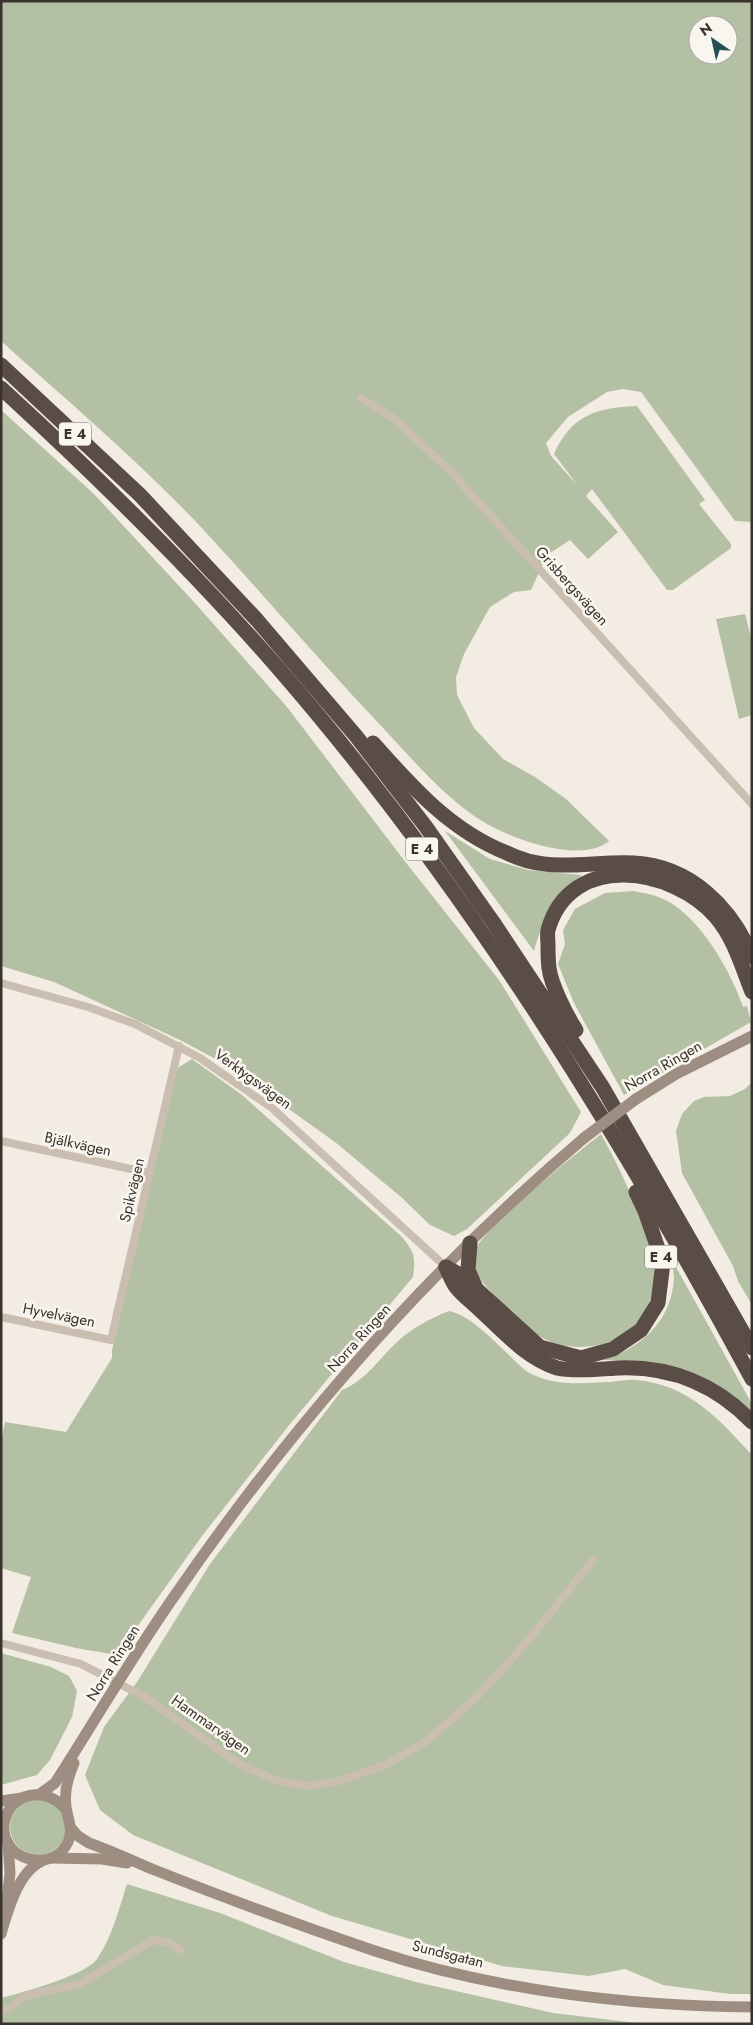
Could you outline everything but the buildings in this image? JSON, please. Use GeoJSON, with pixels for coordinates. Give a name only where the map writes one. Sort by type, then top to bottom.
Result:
{"type":"FeatureCollection","features":[{"type":"Feature","properties":{"kind":"highway","name":"E 4"},"geometry":{"type":"LineString","coordinates":[[1,365],[140,495],[263,627],[327,702],[420,819],[494,922],[603,1088],[752,1348]]}},
{"type":"Feature","properties":{"kind":"highway","name":"E 4"},"geometry":{"type":"LineString","coordinates":[[1,388],[91,470],[166,546],[281,672],[359,766],[421,847],[482,934],[616,1142],[715,1311],[752,1380]]}},
{"type":"Feature","properties":{"kind":"highway","name":"E 4"},"geometry":{"type":"LineString","coordinates":[[327,702],[368,738],[400,774],[440,813],[484,844],[527,861],[563,866],[635,863],[670,870],[699,885],[724,907],[745,940],[752,957]]}},
{"type":"Feature","properties":{"kind":"highway","name":"E 4"},"geometry":{"type":"LineString","coordinates":[[603,1088],[592,1057],[568,1016],[549,969],[548,931],[559,906],[571,892],[586,882],[615,875],[652,877],[670,883],[688,894],[716,918],[732,942],[752,992]]}},
{"type":"Feature","properties":{"kind":"highway","name":"E 4"},"geometry":{"type":"LineString","coordinates":[[446,1267],[462,1276],[540,1347],[581,1358],[613,1349],[641,1330],[658,1303],[662,1263],[645,1211],[622,1165],[616,1142]]}},
{"type":"Feature","properties":{"kind":"highway"},"geometry":{"type":"LineString","coordinates":[[470,1243],[468,1264],[474,1287]]}},
{"type":"Feature","properties":{"kind":"highway"},"geometry":{"type":"LineString","coordinates":[[446,1267],[456,1287],[523,1350],[532,1355],[558,1368],[629,1368],[654,1370],[689,1378],[713,1390],[736,1406],[752,1422]]}},
{"type":"Feature","properties":{"kind":"main road","name":"Norra Ringen"},"geometry":{"type":"LineString","coordinates":[[40,1794],[55,1782],[78,1749],[118,1682],[172,1599],[239,1505],[292,1438],[413,1300],[470,1243],[584,1138],[636,1099],[676,1074],[752,1036]]}},
{"type":"Feature","properties":{"kind":"main road","name":"Norra Ringen"},"geometry":{"type":"LineString","coordinates":[[67,1811],[68,1778],[78,1749]]}},
{"type":"Feature","properties":{"kind":"main road"},"geometry":{"type":"LineString","coordinates":[[1,1801],[40,1794],[58,1802],[67,1811],[71,1828],[67,1842],[58,1854],[31,1867],[22,1880],[2,1931]]}},
{"type":"Feature","properties":{"kind":"main road"},"geometry":{"type":"LineString","coordinates":[[2,1931],[10,1873],[8,1843],[3,1829],[8,1812],[22,1798]]}},
{"type":"Feature","properties":{"kind":"main road","name":"Sundsgatan"},"geometry":{"type":"LineString","coordinates":[[71,1828],[78,1836],[90,1843],[123,1855],[150,1868],[374,1951],[448,1972],[591,1998],[688,2006],[752,2006]]}},
{"type":"Feature","properties":{"kind":"main road"},"geometry":{"type":"LineString","coordinates":[[8,1843],[23,1858],[30,1860],[48,1859]]}},
{"type":"Feature","properties":{"kind":"main road","name":"Sundsgatan"},"geometry":{"type":"LineString","coordinates":[[48,1859],[102,1858],[150,1868]]}},
{"type":"Feature","properties":{"kind":"street","name":"Grisbergsvägen"},"geometry":{"type":"LineString","coordinates":[[361,398],[396,420],[452,473],[752,804]]}},
{"type":"Feature","properties":{"kind":"street","name":"Verktygsvägen"},"geometry":{"type":"LineString","coordinates":[[1,983],[88,1007],[135,1024],[200,1058],[272,1108],[446,1267]]}},
{"type":"Feature","properties":{"kind":"street","name":"Spikvägen"},"geometry":{"type":"LineString","coordinates":[[111,1340],[179,1046]]}},
{"type":"Feature","properties":{"kind":"street","name":"Bjälkvägen"},"geometry":{"type":"LineString","coordinates":[[1,1141],[150,1173]]}},
{"type":"Feature","properties":{"kind":"street","name":"Hyvelvägen"},"geometry":{"type":"LineString","coordinates":[[1,1317],[111,1340]]}},
{"type":"Feature","properties":{"kind":"street","name":"Hammarvägen"},"geometry":{"type":"LineString","coordinates":[[1,1644],[81,1664],[146,1697],[239,1764],[278,1782],[308,1786],[338,1781],[385,1765],[424,1743],[476,1698],[527,1642],[594,1559]]}},
{"type":"Feature","properties":{"kind":"street"},"geometry":{"type":"LineString","coordinates":[[1,2011],[10,2008],[24,1996],[80,1984],[152,1940],[170,1943],[181,1950]]}},
{"type":"Feature","properties":{"kind":"green space"},"geometry":{"type":"Polygon","coordinates":[[[1,1],[752,1],[752,522],[735,521],[641,392],[623,389],[607,392],[568,417],[546,443],[551,456],[578,486],[554,454],[569,430],[586,416],[597,412],[637,406],[705,500],[699,504],[731,544],[731,548],[673,590],[667,590],[592,489],[586,496],[618,532],[588,559],[570,540],[547,555],[531,590],[514,592],[490,607],[464,654],[456,677],[457,695],[474,728],[503,759],[535,777],[566,799],[609,841],[597,848],[581,850],[563,850],[544,846],[507,834],[466,810],[429,777],[362,706],[186,512],[108,437],[1,341],[1,1]]]}},
{"type":"Feature","properties":{"kind":"green space"},"geometry":{"type":"Polygon","coordinates":[[[1,410],[93,493],[194,602],[287,707],[407,864],[499,980],[581,1112],[570,1133],[467,1229],[454,1236],[430,1225],[401,1197],[335,1142],[227,1065],[178,1039],[54,982],[1,966],[1,410]]]}},
{"type":"Feature","properties":{"kind":"green space"},"geometry":{"type":"Polygon","coordinates":[[[745,614],[752,641],[752,715],[739,719],[716,619],[745,614]]]}},
{"type":"Feature","properties":{"kind":"green space"},"geometry":{"type":"Polygon","coordinates":[[[445,831],[490,859],[528,870],[582,875],[564,891],[551,908],[534,951],[445,831]]]}},
{"type":"Feature","properties":{"kind":"green space"},"geometry":{"type":"Polygon","coordinates":[[[634,891],[658,897],[688,916],[722,961],[743,1007],[747,1006],[751,1022],[624,1095],[574,1003],[558,964],[565,944],[563,930],[575,909],[605,893],[634,891]]]}},
{"type":"Feature","properties":{"kind":"green space"},"geometry":{"type":"Polygon","coordinates":[[[192,1059],[242,1095],[401,1236],[413,1255],[413,1277],[290,1424],[202,1536],[117,1655],[76,1648],[12,1633],[31,1577],[1,1568],[1,1443],[5,1422],[66,1432],[112,1358],[112,1350],[176,1069],[192,1059]]]}},
{"type":"Feature","properties":{"kind":"green space"},"geometry":{"type":"Polygon","coordinates":[[[752,1082],[752,1305],[682,1173],[676,1131],[682,1114],[694,1101],[704,1097],[730,1096],[745,1089],[752,1082]]]}},
{"type":"Feature","properties":{"kind":"green space"},"geometry":{"type":"Polygon","coordinates":[[[601,1134],[636,1207],[647,1237],[657,1274],[653,1293],[645,1313],[628,1332],[617,1339],[592,1346],[565,1346],[541,1337],[516,1317],[493,1294],[475,1272],[472,1256],[479,1244],[509,1211],[601,1134]]]}},
{"type":"Feature","properties":{"kind":"green space"},"geometry":{"type":"Polygon","coordinates":[[[671,1258],[752,1404],[752,1413],[632,1361],[602,1360],[616,1355],[641,1340],[661,1320],[672,1293],[674,1278],[671,1258]]]}},
{"type":"Feature","properties":{"kind":"green space"},"geometry":{"type":"Polygon","coordinates":[[[449,1311],[465,1317],[489,1336],[525,1370],[545,1379],[573,1383],[634,1380],[656,1383],[688,1396],[715,1417],[752,1455],[752,1994],[730,1994],[663,1985],[625,1969],[589,1976],[502,1966],[332,1916],[133,1835],[100,1810],[85,1775],[104,1727],[137,1682],[210,1564],[342,1390],[364,1376],[395,1344],[413,1329],[449,1311]]]}},
{"type":"Feature","properties":{"kind":"green space"},"geometry":{"type":"Polygon","coordinates":[[[1,1653],[51,1667],[69,1676],[77,1691],[72,1717],[50,1760],[37,1775],[1,1785],[1,1653]]]}},
{"type":"Feature","properties":{"kind":"green space"},"geometry":{"type":"Polygon","coordinates":[[[38,1799],[49,1801],[58,1807],[64,1816],[66,1827],[64,1838],[58,1847],[49,1853],[38,1855],[27,1853],[18,1847],[12,1838],[10,1827],[12,1816],[18,1807],[27,1801],[38,1799]]]}},
{"type":"Feature","properties":{"kind":"green space"},"geometry":{"type":"Polygon","coordinates":[[[127,1884],[220,1913],[344,1962],[416,1982],[553,2013],[645,2024],[1,2024],[1,1998],[67,1977],[91,1965],[97,1959],[111,1932],[127,1884]]]}}]}
